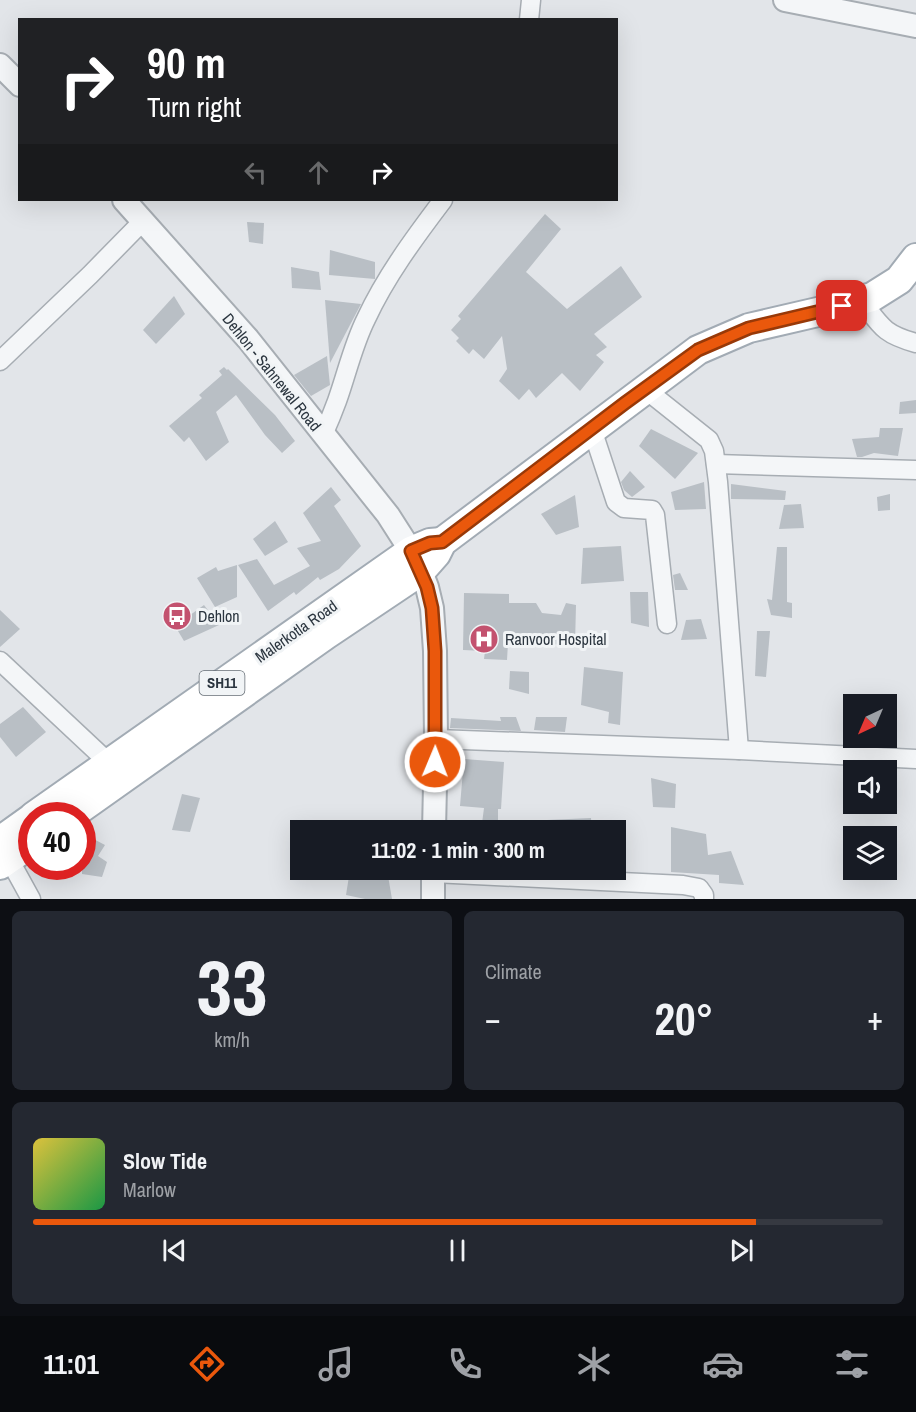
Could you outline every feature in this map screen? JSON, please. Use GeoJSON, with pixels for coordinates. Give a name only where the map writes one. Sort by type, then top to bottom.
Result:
{"type":"FeatureCollection","features":[{"type":"Feature","properties":{"kind":"main road","name":"SH11"},"geometry":{"type":"LineString","coordinates":[[416,561],[430,543],[442,542],[698,350],[749,328],[872,297],[899,280],[916,258]]}},
{"type":"Feature","properties":{"kind":"main road","name":"Malerkotla Road"},"geometry":{"type":"LineString","coordinates":[[54,802],[109,763],[416,561]]}},
{"type":"Feature","properties":{"kind":"main road","name":"Malerkotla Road"},"geometry":{"type":"LineString","coordinates":[[90,802],[309,647],[416,561]]}},
{"type":"Feature","properties":{"kind":"street"},"geometry":{"type":"LineString","coordinates":[[529,18],[531,0]]}},
{"type":"Feature","properties":{"kind":"street"},"geometry":{"type":"LineString","coordinates":[[785,0],[916,26]]}},
{"type":"Feature","properties":{"kind":"street"},"geometry":{"type":"LineString","coordinates":[[0,64],[18,83]]}},
{"type":"Feature","properties":{"kind":"street","name":"Dehlon - Sahnewal Road"},"geometry":{"type":"LineString","coordinates":[[125,201],[248,339],[388,515],[416,561],[427,587],[432,608],[436,739],[434,820]]}},
{"type":"Feature","properties":{"kind":"street"},"geometry":{"type":"LineString","coordinates":[[323,435],[366,318],[389,276],[442,201]]}},
{"type":"Feature","properties":{"kind":"street"},"geometry":{"type":"LineString","coordinates":[[0,361],[143,221]]}},
{"type":"Feature","properties":{"kind":"street"},"geometry":{"type":"LineString","coordinates":[[861,300],[889,334],[898,339],[916,343]]}},
{"type":"Feature","properties":{"kind":"street"},"geometry":{"type":"LineString","coordinates":[[645,389],[709,440],[714,451],[739,750]]}},
{"type":"Feature","properties":{"kind":"street"},"geometry":{"type":"LineString","coordinates":[[592,429],[616,502],[624,508],[650,509],[655,515],[667,624]]}},
{"type":"Feature","properties":{"kind":"street"},"geometry":{"type":"LineString","coordinates":[[716,464],[916,470]]}},
{"type":"Feature","properties":{"kind":"street"},"geometry":{"type":"LineString","coordinates":[[0,661],[109,763]]}},
{"type":"Feature","properties":{"kind":"street"},"geometry":{"type":"LineString","coordinates":[[436,739],[916,759]]}},
{"type":"Feature","properties":{"kind":"street"},"geometry":{"type":"LineString","coordinates":[[10,852],[31,899]]}},
{"type":"Feature","properties":{"kind":"street"},"geometry":{"type":"LineString","coordinates":[[433,880],[433,899]]}},
{"type":"Feature","properties":{"kind":"street"},"geometry":{"type":"LineString","coordinates":[[594,880],[683,885],[699,888],[704,899]]}},
{"type":"Feature","properties":{"kind":"building"},"geometry":{"type":"Polygon","coordinates":[[[545,214],[561,229],[526,272],[567,309],[621,266],[642,297],[594,334],[607,347],[596,355],[604,362],[580,391],[562,373],[536,398],[529,389],[519,400],[499,381],[507,369],[502,336],[484,359],[473,349],[469,354],[456,341],[459,338],[451,330],[461,319],[458,316],[545,214]]]}},
{"type":"Feature","properties":{"kind":"building"},"geometry":{"type":"Polygon","coordinates":[[[247,222],[264,223],[263,244],[249,242],[247,222]]]}},
{"type":"Feature","properties":{"kind":"building"},"geometry":{"type":"Polygon","coordinates":[[[330,250],[375,262],[375,279],[329,275],[330,250]]]}},
{"type":"Feature","properties":{"kind":"building"},"geometry":{"type":"Polygon","coordinates":[[[291,267],[319,272],[321,290],[292,288],[291,267]]]}},
{"type":"Feature","properties":{"kind":"building"},"geometry":{"type":"Polygon","coordinates":[[[174,296],[185,314],[156,344],[143,330],[174,296]]]}},
{"type":"Feature","properties":{"kind":"building"},"geometry":{"type":"Polygon","coordinates":[[[325,300],[361,304],[330,363],[325,300]]]}},
{"type":"Feature","properties":{"kind":"building"},"geometry":{"type":"Polygon","coordinates":[[[327,356],[330,385],[311,396],[294,375],[327,356]]]}},
{"type":"Feature","properties":{"kind":"building"},"geometry":{"type":"Polygon","coordinates":[[[224,367],[275,415],[295,441],[282,453],[265,435],[236,395],[216,412],[229,442],[206,461],[189,437],[184,442],[169,426],[202,398],[199,395],[222,375],[219,371],[224,367]]]}},
{"type":"Feature","properties":{"kind":"building"},"geometry":{"type":"Polygon","coordinates":[[[916,400],[916,413],[899,414],[900,402],[916,400]]]}},
{"type":"Feature","properties":{"kind":"building"},"geometry":{"type":"Polygon","coordinates":[[[880,428],[903,428],[898,456],[874,453],[857,457],[852,439],[879,437],[880,428]]]}},
{"type":"Feature","properties":{"kind":"building"},"geometry":{"type":"Polygon","coordinates":[[[651,429],[698,453],[675,479],[639,446],[651,429]]]}},
{"type":"Feature","properties":{"kind":"building"},"geometry":{"type":"Polygon","coordinates":[[[630,471],[645,487],[632,497],[624,490],[621,482],[630,471]]]}},
{"type":"Feature","properties":{"kind":"building"},"geometry":{"type":"Polygon","coordinates":[[[704,482],[706,509],[675,510],[671,492],[704,482]]]}},
{"type":"Feature","properties":{"kind":"building"},"geometry":{"type":"Polygon","coordinates":[[[731,484],[786,491],[785,500],[731,499],[731,484]]]}},
{"type":"Feature","properties":{"kind":"building"},"geometry":{"type":"Polygon","coordinates":[[[331,487],[341,500],[334,506],[361,546],[339,569],[320,580],[318,577],[296,595],[294,592],[268,611],[238,565],[257,559],[274,585],[310,566],[297,548],[321,541],[303,513],[331,487]]]}},
{"type":"Feature","properties":{"kind":"building"},"geometry":{"type":"Polygon","coordinates":[[[890,494],[890,510],[878,511],[877,497],[890,494]]]}},
{"type":"Feature","properties":{"kind":"building"},"geometry":{"type":"Polygon","coordinates":[[[575,495],[579,527],[556,535],[541,514],[575,495]]]}},
{"type":"Feature","properties":{"kind":"building"},"geometry":{"type":"Polygon","coordinates":[[[801,504],[804,528],[779,529],[784,505],[801,504]]]}},
{"type":"Feature","properties":{"kind":"building"},"geometry":{"type":"Polygon","coordinates":[[[275,521],[288,542],[265,556],[253,539],[275,521]]]}},
{"type":"Feature","properties":{"kind":"building"},"geometry":{"type":"Polygon","coordinates":[[[621,546],[624,581],[581,584],[583,548],[621,546]]]}},
{"type":"Feature","properties":{"kind":"building"},"geometry":{"type":"Polygon","coordinates":[[[777,547],[787,547],[787,602],[792,603],[792,618],[771,615],[767,599],[772,600],[777,547]]]}},
{"type":"Feature","properties":{"kind":"building"},"geometry":{"type":"Polygon","coordinates":[[[237,565],[237,597],[215,607],[197,578],[216,567],[218,571],[237,565]]]}},
{"type":"Feature","properties":{"kind":"building"},"geometry":{"type":"Polygon","coordinates":[[[680,573],[688,590],[675,590],[673,575],[680,573]]]}},
{"type":"Feature","properties":{"kind":"building"},"geometry":{"type":"Polygon","coordinates":[[[630,592],[648,592],[649,627],[631,623],[630,592]]]}},
{"type":"Feature","properties":{"kind":"building"},"geometry":{"type":"Polygon","coordinates":[[[464,593],[509,594],[509,603],[536,603],[542,613],[561,615],[566,603],[576,605],[575,645],[508,643],[507,660],[484,659],[485,651],[463,650],[464,593]]]}},
{"type":"Feature","properties":{"kind":"building"},"geometry":{"type":"Polygon","coordinates":[[[204,605],[219,625],[184,641],[175,626],[204,605]]]}},
{"type":"Feature","properties":{"kind":"building"},"geometry":{"type":"Polygon","coordinates":[[[0,610],[20,629],[0,647],[0,610]]]}},
{"type":"Feature","properties":{"kind":"building"},"geometry":{"type":"Polygon","coordinates":[[[701,619],[707,639],[681,640],[686,620],[701,619]]]}},
{"type":"Feature","properties":{"kind":"building"},"geometry":{"type":"Polygon","coordinates":[[[757,631],[770,631],[766,677],[755,676],[757,631]]]}},
{"type":"Feature","properties":{"kind":"building"},"geometry":{"type":"Polygon","coordinates":[[[584,667],[623,672],[620,725],[608,723],[609,712],[581,705],[584,667]]]}},
{"type":"Feature","properties":{"kind":"building"},"geometry":{"type":"Polygon","coordinates":[[[510,671],[529,672],[529,694],[509,689],[510,671]]]}},
{"type":"Feature","properties":{"kind":"building"},"geometry":{"type":"Polygon","coordinates":[[[23,707],[46,732],[16,757],[0,737],[0,724],[23,707]]]}},
{"type":"Feature","properties":{"kind":"building"},"geometry":{"type":"Polygon","coordinates":[[[500,717],[516,717],[521,731],[450,728],[451,718],[501,721],[500,717]]]}},
{"type":"Feature","properties":{"kind":"building"},"geometry":{"type":"Polygon","coordinates":[[[536,717],[567,717],[565,732],[534,730],[536,717]]]}},
{"type":"Feature","properties":{"kind":"building"},"geometry":{"type":"Polygon","coordinates":[[[464,759],[504,762],[501,809],[498,809],[498,820],[482,820],[484,808],[460,806],[464,759]]]}},
{"type":"Feature","properties":{"kind":"building"},"geometry":{"type":"Polygon","coordinates":[[[651,778],[676,784],[675,808],[653,807],[651,778]]]}},
{"type":"Feature","properties":{"kind":"building"},"geometry":{"type":"Polygon","coordinates":[[[182,794],[200,798],[190,832],[172,830],[182,794]]]}},
{"type":"Feature","properties":{"kind":"building"},"geometry":{"type":"Polygon","coordinates":[[[591,818],[591,820],[547,820],[591,818]]]}},
{"type":"Feature","properties":{"kind":"building"},"geometry":{"type":"Polygon","coordinates":[[[671,827],[706,834],[708,855],[731,851],[744,885],[719,883],[719,875],[671,872],[671,827]]]}},
{"type":"Feature","properties":{"kind":"building"},"geometry":{"type":"Polygon","coordinates":[[[96,840],[105,845],[98,856],[107,862],[102,877],[96,876],[96,840]]]}},
{"type":"Feature","properties":{"kind":"building"},"geometry":{"type":"Polygon","coordinates":[[[348,880],[389,880],[392,899],[365,899],[346,895],[348,880]]]}},
{"type":"Feature","properties":{"kind":"place","name":"Dehlon"},"geometry":{"type":"Point","coordinates":[177,616]}},
{"type":"Feature","properties":{"kind":"place","name":"Ranvoor Hospital"},"geometry":{"type":"Point","coordinates":[484,639]}},
{"type":"Feature","properties":{"kind":"route"},"geometry":{"type":"LineString","coordinates":[[435,762],[435,651],[432,608],[427,587],[411,551],[430,543],[442,542],[698,350],[749,328],[842,306]]}}]}
